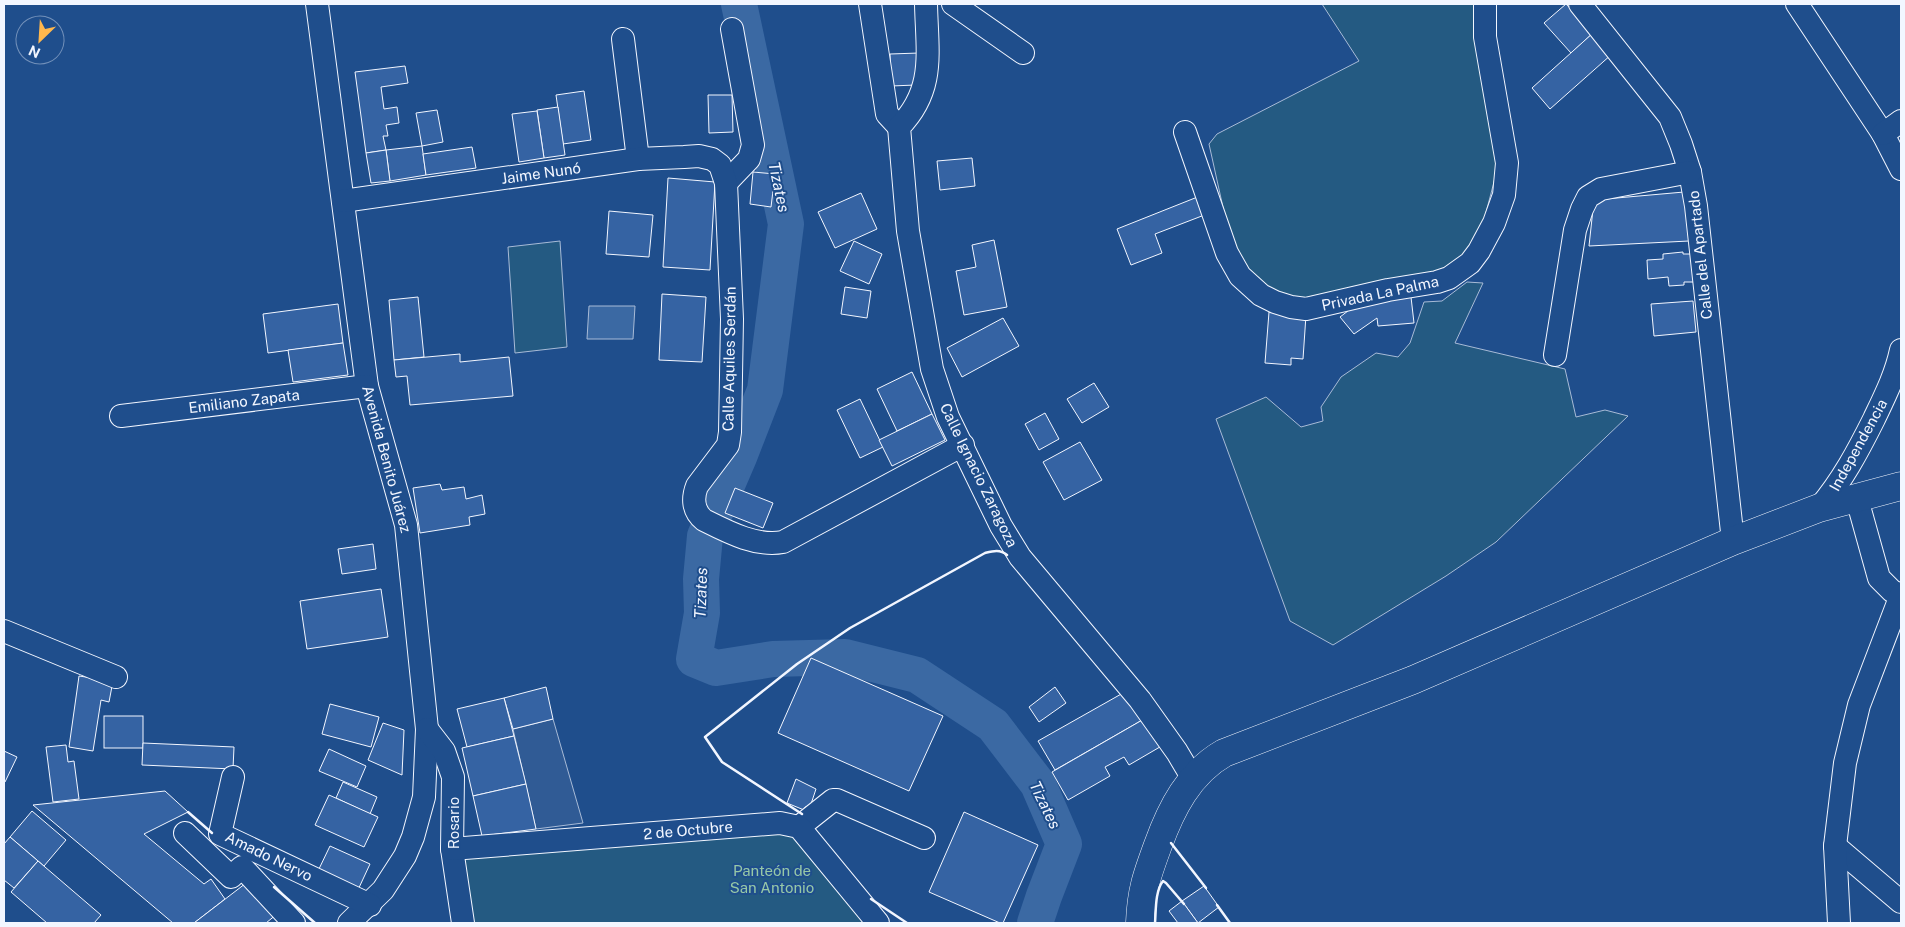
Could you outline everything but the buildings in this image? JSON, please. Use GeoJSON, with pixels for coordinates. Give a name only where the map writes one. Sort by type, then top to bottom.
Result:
{"type":"FeatureCollection","features":[{"type":"Feature","properties":{"kind":"main road"},"geometry":{"type":"LineString","coordinates":[[1140,923],[1143,889],[1149,867],[1172,811],[1193,779],[1203,767],[1216,757],[1232,749],[1413,680],[1732,541],[1819,508],[1901,486]]}},
{"type":"Feature","properties":{"kind":"street","name":"Avenida Benito Juárez"},"geometry":{"type":"LineString","coordinates":[[316,4],[367,386],[406,525],[428,728],[424,797],[414,837],[395,873],[370,905],[349,923]]}},
{"type":"Feature","properties":{"kind":"street"},"geometry":{"type":"LineString","coordinates":[[870,4],[887,114],[899,127],[916,106],[928,70],[926,4]]}},
{"type":"Feature","properties":{"kind":"street"},"geometry":{"type":"LineString","coordinates":[[953,4],[1023,53]]}},
{"type":"Feature","properties":{"kind":"street","name":"Privada La Palma"},"geometry":{"type":"LineString","coordinates":[[1184,132],[1227,254],[1240,276],[1261,295],[1283,305],[1306,309],[1388,290],[1438,282],[1449,278],[1470,262],[1479,251],[1494,222],[1504,195],[1507,163],[1485,37],[1485,4]]}},
{"type":"Feature","properties":{"kind":"street","name":"Calle del Apartado"},"geometry":{"type":"LineString","coordinates":[[1580,4],[1670,117],[1690,172],[1696,206],[1732,541]]}},
{"type":"Feature","properties":{"kind":"street"},"geometry":{"type":"LineString","coordinates":[[1797,4],[1883,134],[1901,169]]}},
{"type":"Feature","properties":{"kind":"street"},"geometry":{"type":"LineString","coordinates":[[726,183],[749,160],[753,145],[732,29]]}},
{"type":"Feature","properties":{"kind":"street"},"geometry":{"type":"LineString","coordinates":[[623,39],[638,159]]}},
{"type":"Feature","properties":{"kind":"street"},"geometry":{"type":"LineString","coordinates":[[1883,134],[1901,121]]}},
{"type":"Feature","properties":{"kind":"street","name":"Calle Ignacio Zaragoza"},"geometry":{"type":"LineString","coordinates":[[899,127],[908,232],[932,369],[948,417],[1001,526],[1020,558],[1140,700],[1177,752],[1193,779]]}},
{"type":"Feature","properties":{"kind":"street","name":"Jaime Nunó"},"geometry":{"type":"LineString","coordinates":[[343,200],[638,159],[698,156],[712,160],[720,166],[726,183]]}},
{"type":"Feature","properties":{"kind":"street"},"geometry":{"type":"LineString","coordinates":[[1555,355],[1575,230],[1588,197],[1601,189],[1690,172]]}},
{"type":"Feature","properties":{"kind":"street","name":"Calle Aquiles Serdán"},"geometry":{"type":"LineString","coordinates":[[726,183],[732,319],[730,432],[728,445],[697,486],[695,492],[694,504],[696,511],[704,520],[764,544],[783,542],[963,445]]}},
{"type":"Feature","properties":{"kind":"street","name":"Independencia"},"geometry":{"type":"LineString","coordinates":[[1819,508],[1836,488],[1860,447],[1891,384],[1901,350]]}},
{"type":"Feature","properties":{"kind":"street","name":"Emiliano Zapata"},"geometry":{"type":"LineString","coordinates":[[121,416],[367,386]]}},
{"type":"Feature","properties":{"kind":"street"},"geometry":{"type":"LineString","coordinates":[[1839,923],[1835,846],[1845,763],[1855,720],[1869,674],[1901,595],[1892,591],[1879,578],[1857,499]]}},
{"type":"Feature","properties":{"kind":"street"},"geometry":{"type":"LineString","coordinates":[[4,632],[116,677]]}},
{"type":"Feature","properties":{"kind":"street","name":"Rosario"},"geometry":{"type":"LineString","coordinates":[[428,728],[444,751],[453,777],[452,849],[463,923]]}},
{"type":"Feature","properties":{"kind":"street","name":"Amado Nervo"},"geometry":{"type":"LineString","coordinates":[[233,777],[220,834],[370,905]]}},
{"type":"Feature","properties":{"kind":"street"},"geometry":{"type":"LineString","coordinates":[[878,923],[799,827],[833,800],[837,800],[924,838]]}},
{"type":"Feature","properties":{"kind":"street","name":"2 de Octubre"},"geometry":{"type":"LineString","coordinates":[[452,849],[780,823],[799,827]]}},
{"type":"Feature","properties":{"kind":"street"},"geometry":{"type":"LineString","coordinates":[[185,833],[231,877],[242,867],[294,923]]}},
{"type":"Feature","properties":{"kind":"street"},"geometry":{"type":"LineString","coordinates":[[1835,846],[1901,902]]}},
{"type":"Feature","properties":{"kind":"green space"},"geometry":{"type":"Polygon","coordinates":[[[1322,4],[1479,4],[1500,159],[1484,220],[1472,246],[1442,274],[1339,296],[1290,300],[1253,278],[1230,239],[1209,144],[1217,134],[1359,61],[1322,4]]]}},
{"type":"Feature","properties":{"kind":"green space"},"geometry":{"type":"Polygon","coordinates":[[[560,241],[567,347],[515,353],[508,247],[560,241]]]}},
{"type":"Feature","properties":{"kind":"green space"},"geometry":{"type":"Polygon","coordinates":[[[1467,282],[1483,283],[1455,343],[1565,369],[1576,417],[1605,410],[1628,416],[1496,542],[1446,576],[1333,645],[1290,621],[1216,419],[1266,397],[1301,427],[1323,421],[1321,407],[1341,377],[1376,353],[1398,357],[1410,343],[1424,302],[1442,301],[1467,282]]]}},
{"type":"Feature","properties":{"kind":"green space","name":"Panteón de San Antonio"},"geometry":{"type":"Polygon","coordinates":[[[792,831],[868,923],[471,923],[461,855],[792,831]]]}},
{"type":"Feature","properties":{"kind":"shaded area"},"geometry":{"type":"Polygon","coordinates":[[[589,306],[635,306],[633,339],[587,339],[589,306]]]}},
{"type":"Feature","properties":{"kind":"shaded area"},"geometry":{"type":"Polygon","coordinates":[[[553,719],[583,823],[536,829],[513,729],[553,719]]]}},
{"type":"Feature","properties":{"kind":"waterway","name":"Tizates"},"geometry":{"type":"LineString","coordinates":[[739,4],[786,224],[765,390],[705,536],[701,579],[702,613],[694,659],[716,668],[773,659],[845,657],[917,675],[993,725],[1038,784],[1064,844],[1035,923]]}},
{"type":"Feature","properties":{"kind":"wall"},"geometry":{"type":"LineString","coordinates":[[802,814],[722,762],[705,737],[797,664],[850,628],[985,553],[999,551],[1007,555]]}},
{"type":"Feature","properties":{"kind":"wall"},"geometry":{"type":"LineString","coordinates":[[188,812],[212,833]]}},
{"type":"Feature","properties":{"kind":"wall"},"geometry":{"type":"LineString","coordinates":[[1171,843],[1206,888]]}},
{"type":"Feature","properties":{"kind":"wall"},"geometry":{"type":"LineString","coordinates":[[1155,923],[1157,896],[1163,881],[1184,904]]}},
{"type":"Feature","properties":{"kind":"wall"},"geometry":{"type":"LineString","coordinates":[[274,887],[315,923]]}},
{"type":"Feature","properties":{"kind":"wall"},"geometry":{"type":"LineString","coordinates":[[871,899],[907,923]]}},
{"type":"Feature","properties":{"kind":"wall"},"geometry":{"type":"LineString","coordinates":[[1217,905],[1230,923]]}}]}
